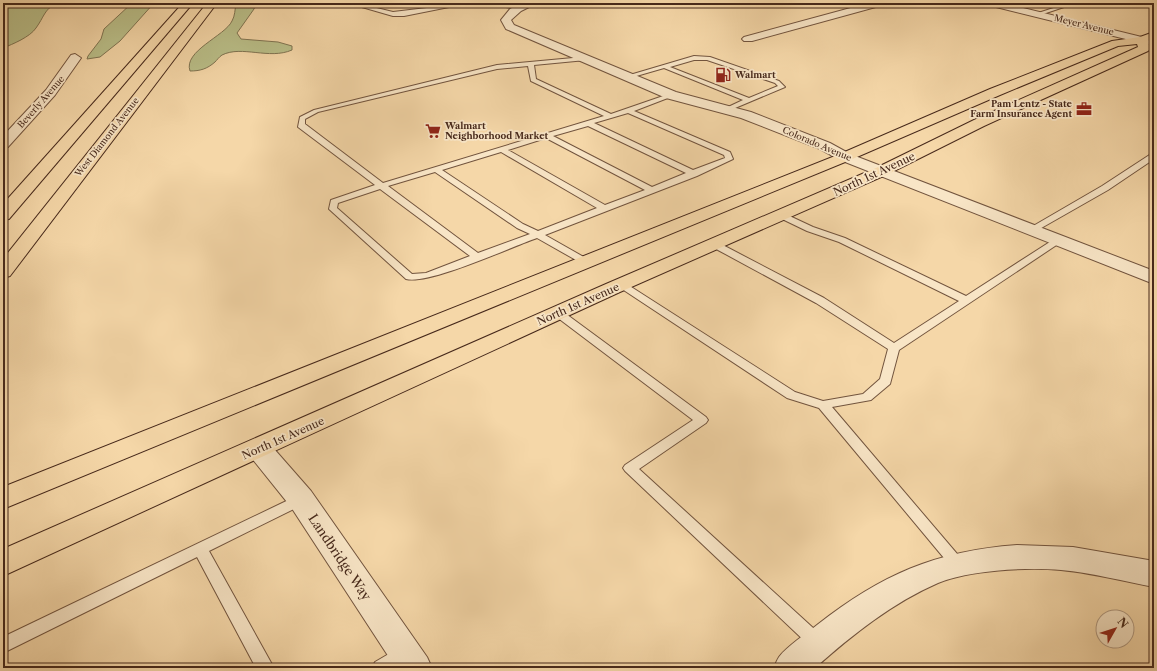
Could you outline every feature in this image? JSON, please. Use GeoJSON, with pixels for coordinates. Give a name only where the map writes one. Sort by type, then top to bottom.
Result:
{"type":"FeatureCollection","features":[{"type":"Feature","properties":{"kind":"main road"},"geometry":{"type":"LineString","coordinates":[[3,214],[188,3]]}},
{"type":"Feature","properties":{"kind":"main road","name":"West Diamond Avenue"},"geometry":{"type":"LineString","coordinates":[[3,272],[212,3]]}},
{"type":"Feature","properties":{"kind":"main road"},"geometry":{"type":"LineString","coordinates":[[3,498],[845,157],[996,92],[1116,43],[1150,39]]}},
{"type":"Feature","properties":{"kind":"main road","name":"North 1st Avenue"},"geometry":{"type":"LineString","coordinates":[[3,564],[621,284],[882,171],[979,123],[1144,49],[1150,39]]}},
{"type":"Feature","properties":{"kind":"street"},"geometry":{"type":"LineString","coordinates":[[748,39],[880,3]]}},
{"type":"Feature","properties":{"kind":"street","name":"Meyer Avenue"},"geometry":{"type":"LineString","coordinates":[[991,3],[1150,39]]}},
{"type":"Feature","properties":{"kind":"street","name":"Colorado Avenue"},"geometry":{"type":"LineString","coordinates":[[525,5],[506,20],[510,27],[671,95],[728,109],[825,146],[845,157],[1033,229],[1154,278]]}},
{"type":"Feature","properties":{"kind":"street","name":"Beverly Avenue"},"geometry":{"type":"LineString","coordinates":[[3,144],[27,120],[55,88],[75,58]]}},
{"type":"Feature","properties":{"kind":"street","name":"Landbridge Way"},"geometry":{"type":"LineString","coordinates":[[259,449],[301,499],[400,663]]}},
{"type":"Feature","properties":{"kind":"street"},"geometry":{"type":"LineString","coordinates":[[791,668],[819,643],[860,611],[892,591],[929,574],[959,566],[1010,558],[1048,557],[1154,574]]}},
{"type":"Feature","properties":{"kind":"lane"},"geometry":{"type":"LineString","coordinates":[[350,3],[392,14],[404,14],[467,3]]}},
{"type":"Feature","properties":{"kind":"lane"},"geometry":{"type":"LineString","coordinates":[[486,3],[525,5]]}},
{"type":"Feature","properties":{"kind":"lane"},"geometry":{"type":"LineString","coordinates":[[1038,14],[1074,3]]}},
{"type":"Feature","properties":{"kind":"lane"},"geometry":{"type":"LineString","coordinates":[[626,77],[694,58],[708,58],[777,82],[782,87],[728,109]]}},
{"type":"Feature","properties":{"kind":"lane"},"geometry":{"type":"LineString","coordinates":[[477,257],[301,125],[302,118],[316,111],[497,67],[584,59]]}},
{"type":"Feature","properties":{"kind":"lane"},"geometry":{"type":"LineString","coordinates":[[531,65],[534,80],[610,116]]}},
{"type":"Feature","properties":{"kind":"lane"},"geometry":{"type":"LineString","coordinates":[[720,67],[728,65]]}},
{"type":"Feature","properties":{"kind":"lane"},"geometry":{"type":"LineString","coordinates":[[663,66],[748,100]]}},
{"type":"Feature","properties":{"kind":"lane"},"geometry":{"type":"LineString","coordinates":[[735,72],[743,70]]}},
{"type":"Feature","properties":{"kind":"lane"},"geometry":{"type":"LineString","coordinates":[[689,76],[699,73]]}},
{"type":"Feature","properties":{"kind":"lane"},"geometry":{"type":"LineString","coordinates":[[749,77],[758,75]]}},
{"type":"Feature","properties":{"kind":"lane"},"geometry":{"type":"LineString","coordinates":[[703,82],[714,79]]}},
{"type":"Feature","properties":{"kind":"lane"},"geometry":{"type":"LineString","coordinates":[[717,88],[728,84]]}},
{"type":"Feature","properties":{"kind":"lane"},"geometry":{"type":"LineString","coordinates":[[628,111],[727,154],[729,159],[605,209],[427,276],[410,277],[333,209],[334,202],[628,111],[671,95]]}},
{"type":"Feature","properties":{"kind":"lane"},"geometry":{"type":"LineString","coordinates":[[588,123],[694,174]]}},
{"type":"Feature","properties":{"kind":"lane"},"geometry":{"type":"LineString","coordinates":[[547,136],[652,190]]}},
{"type":"Feature","properties":{"kind":"lane"},"geometry":{"type":"LineString","coordinates":[[503,150],[605,209]]}},
{"type":"Feature","properties":{"kind":"lane"},"geometry":{"type":"LineString","coordinates":[[1033,229],[1105,188],[1154,156]]}},
{"type":"Feature","properties":{"kind":"lane"},"geometry":{"type":"LineString","coordinates":[[437,170],[537,235],[551,241],[586,262]]}},
{"type":"Feature","properties":{"kind":"lane"},"geometry":{"type":"LineString","coordinates":[[781,215],[810,229],[842,240],[965,300]]}},
{"type":"Feature","properties":{"kind":"lane"},"geometry":{"type":"LineString","coordinates":[[621,284],[791,395],[823,404],[867,398],[886,380],[894,348],[965,300],[1059,240]]}},
{"type":"Feature","properties":{"kind":"lane"},"geometry":{"type":"LineString","coordinates":[[714,244],[732,255],[786,282],[868,329],[894,348]]}},
{"type":"Feature","properties":{"kind":"lane"},"geometry":{"type":"LineString","coordinates":[[558,313],[702,420],[630,468],[819,643]]}},
{"type":"Feature","properties":{"kind":"lane"},"geometry":{"type":"LineString","coordinates":[[823,404],[870,458],[959,566]]}},
{"type":"Feature","properties":{"kind":"lane"},"geometry":{"type":"LineString","coordinates":[[3,646],[301,499]]}},
{"type":"Feature","properties":{"kind":"lane"},"geometry":{"type":"LineString","coordinates":[[200,549],[265,668]]}},
{"type":"Feature","properties":{"kind":"green space"},"geometry":{"type":"Polygon","coordinates":[[[4,3],[56,3],[47,11],[36,28],[30,34],[3,48],[4,3]]]}},
{"type":"Feature","properties":{"kind":"green space"},"geometry":{"type":"Polygon","coordinates":[[[132,3],[154,3],[120,41],[100,57],[87,59],[101,39],[104,29],[132,3]]]}},
{"type":"Feature","properties":{"kind":"green space"},"geometry":{"type":"Polygon","coordinates":[[[236,3],[256,3],[254,9],[237,33],[241,39],[278,42],[292,46],[292,50],[274,54],[238,51],[230,52],[222,55],[206,68],[190,71],[190,64],[198,50],[228,27],[234,15],[236,3]]]}},
{"type":"Feature","properties":{"kind":"place","name":"Walmart"},"geometry":{"type":"Point","coordinates":[723,75]}},
{"type":"Feature","properties":{"kind":"place","name":"Pam Lentz - State Farm Insurance Agent"},"geometry":{"type":"Point","coordinates":[1084,109]}},
{"type":"Feature","properties":{"kind":"place","name":"Walmart Neighborhood Market"},"geometry":{"type":"Point","coordinates":[433,131]}}]}
